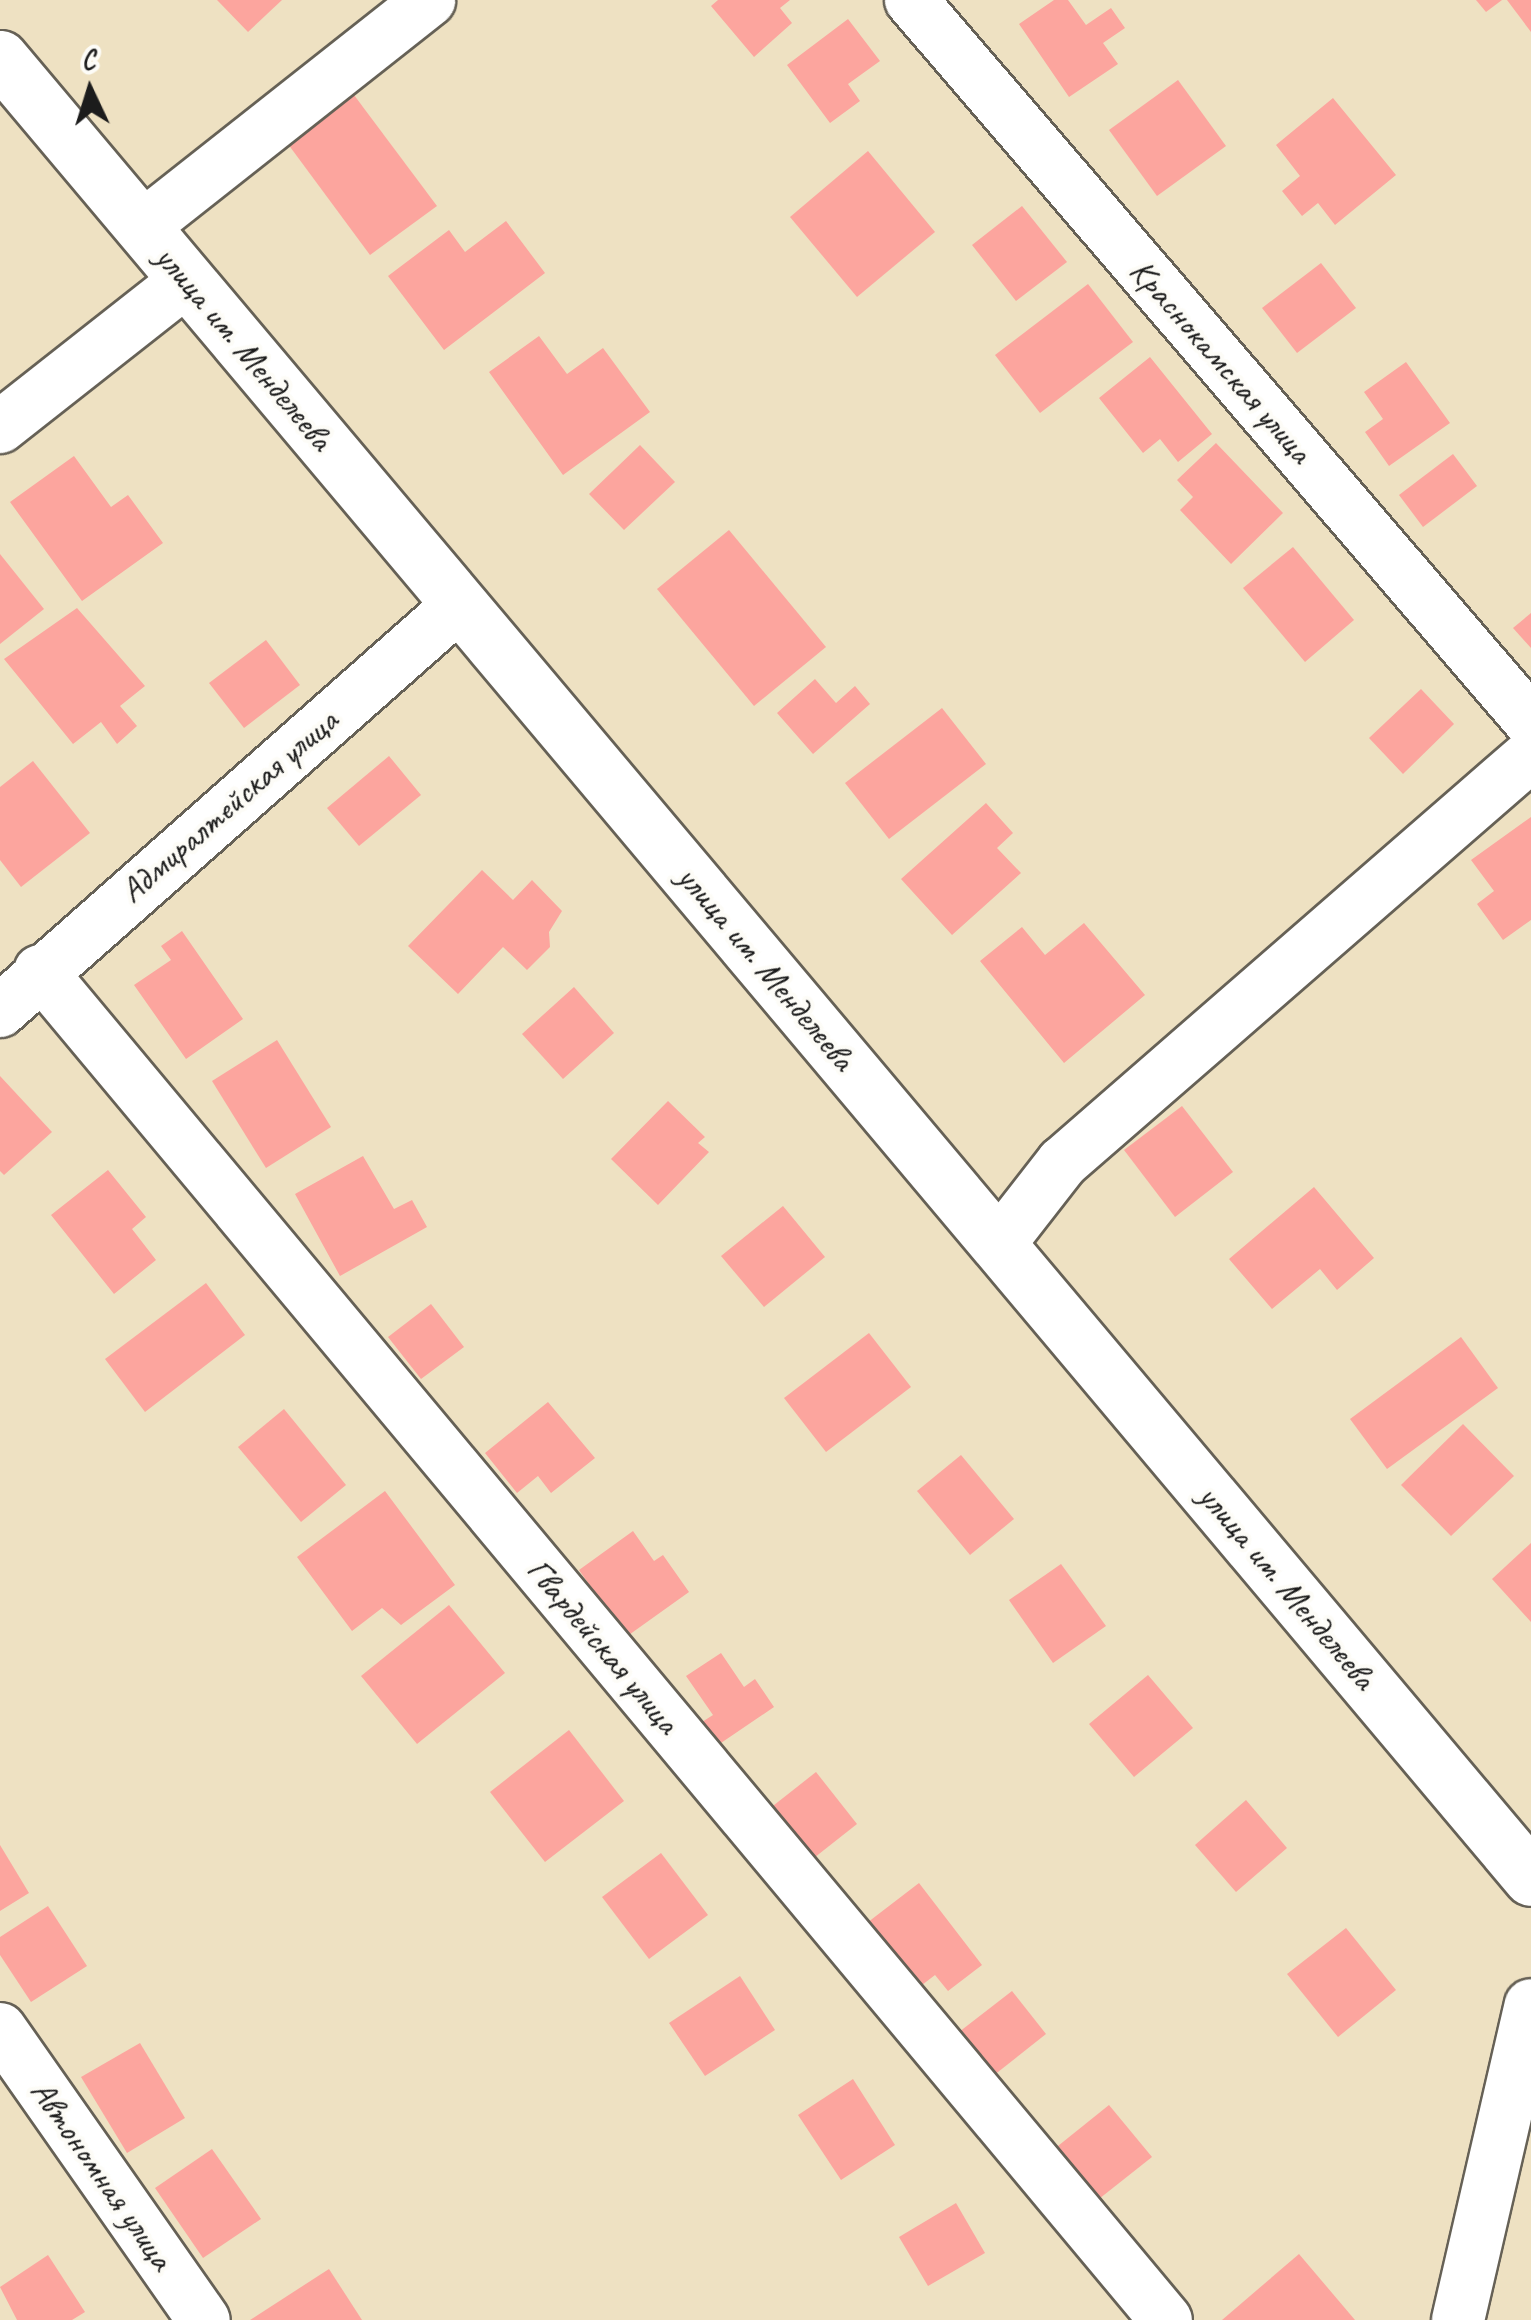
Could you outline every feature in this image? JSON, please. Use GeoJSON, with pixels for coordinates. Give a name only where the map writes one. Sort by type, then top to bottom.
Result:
{"type":"FeatureCollection","features":[{"type":"Feature","properties":{"kind":"main road","name":"улица им. Менделеева"},"geometry":{"type":"LineString","coordinates":[[0,58],[1531,1878]]}},
{"type":"Feature","properties":{"kind":"street"},"geometry":{"type":"LineString","coordinates":[[142,227],[428,0]]}},
{"type":"Feature","properties":{"kind":"street","name":"Краснокамская улица"},"geometry":{"type":"LineString","coordinates":[[911,0],[1531,722]]}},
{"type":"Feature","properties":{"kind":"street"},"geometry":{"type":"LineString","coordinates":[[0,427],[187,280]]}},
{"type":"Feature","properties":{"kind":"street","name":"Адмиралтейская улица"},"geometry":{"type":"LineString","coordinates":[[0,1011],[40,971],[460,604]]}},
{"type":"Feature","properties":{"kind":"street"},"geometry":{"type":"LineString","coordinates":[[999,1244],[1062,1164],[1531,755]]}},
{"type":"Feature","properties":{"kind":"street","name":"Гвардейская улица"},"geometry":{"type":"LineString","coordinates":[[40,971],[1166,2320]]}},
{"type":"Feature","properties":{"kind":"street"},"geometry":{"type":"LineString","coordinates":[[1458,2320],[1531,2005]]}},
{"type":"Feature","properties":{"kind":"street","name":"Автономная улица"},"geometry":{"type":"LineString","coordinates":[[0,2029],[204,2320]]}},
{"type":"Feature","properties":{"kind":"building"},"geometry":{"type":"Polygon","coordinates":[[[217,0],[282,0],[248,32],[217,0]]]}},
{"type":"Feature","properties":{"kind":"building"},"geometry":{"type":"Polygon","coordinates":[[[718,0],[790,0],[780,8],[792,23],[754,57],[711,6],[718,0]]]}},
{"type":"Feature","properties":{"kind":"building"},"geometry":{"type":"Polygon","coordinates":[[[1054,0],[1068,0],[1086,25],[1111,8],[1125,28],[1103,43],[1118,64],[1069,97],[1019,24],[1054,0]]]}},
{"type":"Feature","properties":{"kind":"building"},"geometry":{"type":"Polygon","coordinates":[[[1476,0],[1502,0],[1486,12],[1476,0]]]}},
{"type":"Feature","properties":{"kind":"building"},"geometry":{"type":"Polygon","coordinates":[[[1507,0],[1531,0],[1531,32],[1507,0]]]}},
{"type":"Feature","properties":{"kind":"building"},"geometry":{"type":"Polygon","coordinates":[[[848,19],[880,61],[848,84],[860,101],[830,123],[787,65],[848,19]]]}},
{"type":"Feature","properties":{"kind":"building"},"geometry":{"type":"Polygon","coordinates":[[[1178,80],[1226,146],[1157,196],[1109,130],[1178,80]]]}},
{"type":"Feature","properties":{"kind":"building"},"geometry":{"type":"Polygon","coordinates":[[[351,91],[437,206],[370,255],[285,140],[351,91]]]}},
{"type":"Feature","properties":{"kind":"building"},"geometry":{"type":"Polygon","coordinates":[[[1333,98],[1396,175],[1335,225],[1318,203],[1302,216],[1282,191],[1300,176],[1276,145],[1333,98]]]}},
{"type":"Feature","properties":{"kind":"building"},"geometry":{"type":"Polygon","coordinates":[[[868,151],[935,232],[857,297],[790,217],[868,151]]]}},
{"type":"Feature","properties":{"kind":"building"},"geometry":{"type":"Polygon","coordinates":[[[1022,206],[1067,262],[1016,301],[972,245],[1022,206]]]}},
{"type":"Feature","properties":{"kind":"building"},"geometry":{"type":"Polygon","coordinates":[[[506,221],[545,273],[444,350],[388,276],[449,230],[465,252],[506,221]]]}},
{"type":"Feature","properties":{"kind":"building"},"geometry":{"type":"Polygon","coordinates":[[[1321,263],[1356,308],[1297,353],[1262,308],[1321,263]]]}},
{"type":"Feature","properties":{"kind":"building"},"geometry":{"type":"Polygon","coordinates":[[[1088,284],[1133,342],[1040,413],[995,355],[1088,284]]]}},
{"type":"Feature","properties":{"kind":"building"},"geometry":{"type":"Polygon","coordinates":[[[539,336],[567,374],[603,348],[650,412],[563,475],[489,372],[539,336]]]}},
{"type":"Feature","properties":{"kind":"building"},"geometry":{"type":"Polygon","coordinates":[[[1150,357],[1212,434],[1178,462],[1160,439],[1143,453],[1099,398],[1150,357]]]}},
{"type":"Feature","properties":{"kind":"building"},"geometry":{"type":"Polygon","coordinates":[[[1406,362],[1450,423],[1389,466],[1365,432],[1383,419],[1364,392],[1406,362]]]}},
{"type":"Feature","properties":{"kind":"building"},"geometry":{"type":"Polygon","coordinates":[[[1216,443],[1283,513],[1231,564],[1180,510],[1193,497],[1177,480],[1216,443]]]}},
{"type":"Feature","properties":{"kind":"building"},"geometry":{"type":"Polygon","coordinates":[[[640,445],[675,482],[624,530],[589,494],[640,445]]]}},
{"type":"Feature","properties":{"kind":"building"},"geometry":{"type":"Polygon","coordinates":[[[1453,454],[1477,486],[1423,527],[1399,495],[1453,454]]]}},
{"type":"Feature","properties":{"kind":"building"},"geometry":{"type":"Polygon","coordinates":[[[74,456],[111,507],[128,495],[163,543],[82,601],[10,502],[74,456]]]}},
{"type":"Feature","properties":{"kind":"building"},"geometry":{"type":"Polygon","coordinates":[[[729,530],[826,647],[754,706],[657,589],[729,530]]]}},
{"type":"Feature","properties":{"kind":"building"},"geometry":{"type":"Polygon","coordinates":[[[1293,547],[1354,620],[1305,662],[1243,588],[1293,547]]]}},
{"type":"Feature","properties":{"kind":"building"},"geometry":{"type":"Polygon","coordinates":[[[0,554],[44,609],[0,644],[0,554]]]}},
{"type":"Feature","properties":{"kind":"building"},"geometry":{"type":"Polygon","coordinates":[[[77,608],[145,686],[120,706],[137,726],[117,744],[101,722],[73,744],[4,659],[77,608]]]}},
{"type":"Feature","properties":{"kind":"building"},"geometry":{"type":"Polygon","coordinates":[[[1531,613],[1531,648],[1513,628],[1531,613]]]}},
{"type":"Feature","properties":{"kind":"building"},"geometry":{"type":"Polygon","coordinates":[[[266,640],[300,685],[244,728],[209,683],[266,640]]]}},
{"type":"Feature","properties":{"kind":"building"},"geometry":{"type":"Polygon","coordinates":[[[815,679],[836,703],[855,686],[870,704],[813,754],[777,713],[815,679]]]}},
{"type":"Feature","properties":{"kind":"building"},"geometry":{"type":"Polygon","coordinates":[[[1421,689],[1454,724],[1403,774],[1369,738],[1421,689]]]}},
{"type":"Feature","properties":{"kind":"building"},"geometry":{"type":"Polygon","coordinates":[[[942,708],[986,764],[889,839],[845,783],[942,708]]]}},
{"type":"Feature","properties":{"kind":"building"},"geometry":{"type":"Polygon","coordinates":[[[389,756],[421,795],[359,846],[327,808],[389,756]]]}},
{"type":"Feature","properties":{"kind":"building"},"geometry":{"type":"Polygon","coordinates":[[[33,761],[90,833],[21,887],[0,860],[0,787],[33,761]]]}},
{"type":"Feature","properties":{"kind":"building"},"geometry":{"type":"Polygon","coordinates":[[[986,803],[1013,833],[997,848],[1021,873],[952,935],[901,879],[986,803]]]}},
{"type":"Feature","properties":{"kind":"building"},"geometry":{"type":"Polygon","coordinates":[[[1531,817],[1531,920],[1503,940],[1477,904],[1494,891],[1471,860],[1531,817]]]}},
{"type":"Feature","properties":{"kind":"building"},"geometry":{"type":"Polygon","coordinates":[[[482,870],[513,900],[532,880],[562,911],[549,932],[550,947],[527,970],[503,947],[458,994],[408,946],[482,870]]]}},
{"type":"Feature","properties":{"kind":"building"},"geometry":{"type":"Polygon","coordinates":[[[1084,923],[1145,995],[1064,1063],[980,961],[1022,927],[1045,955],[1084,923]]]}},
{"type":"Feature","properties":{"kind":"building"},"geometry":{"type":"Polygon","coordinates":[[[182,931],[243,1019],[186,1059],[134,985],[171,960],[161,946],[182,931]]]}},
{"type":"Feature","properties":{"kind":"building"},"geometry":{"type":"Polygon","coordinates":[[[574,987],[614,1033],[563,1079],[522,1034],[574,987]]]}},
{"type":"Feature","properties":{"kind":"building"},"geometry":{"type":"Polygon","coordinates":[[[277,1040],[331,1127],[266,1168],[212,1081],[277,1040]]]}},
{"type":"Feature","properties":{"kind":"building"},"geometry":{"type":"Polygon","coordinates":[[[0,1076],[52,1132],[4,1175],[0,1171],[0,1076]]]}},
{"type":"Feature","properties":{"kind":"building"},"geometry":{"type":"Polygon","coordinates":[[[668,1101],[705,1137],[698,1143],[709,1152],[658,1205],[611,1159],[668,1101]]]}},
{"type":"Feature","properties":{"kind":"building"},"geometry":{"type":"Polygon","coordinates":[[[1182,1106],[1233,1172],[1175,1217],[1124,1150],[1182,1106]]]}},
{"type":"Feature","properties":{"kind":"building"},"geometry":{"type":"Polygon","coordinates":[[[363,1156],[394,1209],[412,1200],[427,1227],[340,1276],[295,1194],[363,1156]]]}},
{"type":"Feature","properties":{"kind":"building"},"geometry":{"type":"Polygon","coordinates":[[[108,1170],[146,1217],[132,1229],[156,1260],[114,1294],[51,1215],[108,1170]]]}},
{"type":"Feature","properties":{"kind":"building"},"geometry":{"type":"Polygon","coordinates":[[[1314,1187],[1374,1258],[1337,1290],[1320,1269],[1272,1309],[1229,1259],[1314,1187]]]}},
{"type":"Feature","properties":{"kind":"building"},"geometry":{"type":"Polygon","coordinates":[[[783,1206],[825,1257],[764,1307],[721,1256],[783,1206]]]}},
{"type":"Feature","properties":{"kind":"building"},"geometry":{"type":"Polygon","coordinates":[[[206,1283],[245,1335],[145,1412],[105,1359],[206,1283]]]}},
{"type":"Feature","properties":{"kind":"building"},"geometry":{"type":"Polygon","coordinates":[[[431,1304],[464,1347],[421,1379],[388,1337],[431,1304]]]}},
{"type":"Feature","properties":{"kind":"building"},"geometry":{"type":"Polygon","coordinates":[[[869,1333],[911,1387],[826,1452],[784,1398],[869,1333]]]}},
{"type":"Feature","properties":{"kind":"building"},"geometry":{"type":"Polygon","coordinates":[[[1461,1337],[1498,1388],[1387,1469],[1350,1419],[1461,1337]]]}},
{"type":"Feature","properties":{"kind":"building"},"geometry":{"type":"Polygon","coordinates":[[[548,1402],[595,1458],[551,1493],[538,1476],[517,1493],[485,1453],[548,1402]]]}},
{"type":"Feature","properties":{"kind":"building"},"geometry":{"type":"Polygon","coordinates":[[[284,1409],[346,1485],[301,1522],[238,1447],[284,1409]]]}},
{"type":"Feature","properties":{"kind":"building"},"geometry":{"type":"Polygon","coordinates":[[[1463,1424],[1514,1476],[1451,1536],[1401,1485],[1463,1424]]]}},
{"type":"Feature","properties":{"kind":"building"},"geometry":{"type":"Polygon","coordinates":[[[961,1455],[1014,1519],[970,1555],[917,1491],[961,1455]]]}},
{"type":"Feature","properties":{"kind":"building"},"geometry":{"type":"Polygon","coordinates":[[[385,1491],[455,1585],[401,1625],[382,1608],[352,1631],[297,1557],[385,1491]]]}},
{"type":"Feature","properties":{"kind":"building"},"geometry":{"type":"Polygon","coordinates":[[[633,1531],[654,1561],[663,1555],[689,1592],[626,1637],[579,1570],[633,1531]]]}},
{"type":"Feature","properties":{"kind":"building"},"geometry":{"type":"Polygon","coordinates":[[[1531,1543],[1531,1622],[1492,1579],[1531,1543]]]}},
{"type":"Feature","properties":{"kind":"building"},"geometry":{"type":"Polygon","coordinates":[[[1061,1564],[1106,1626],[1053,1663],[1009,1600],[1061,1564]]]}},
{"type":"Feature","properties":{"kind":"building"},"geometry":{"type":"Polygon","coordinates":[[[449,1605],[505,1673],[417,1744],[361,1676],[449,1605]]]}},
{"type":"Feature","properties":{"kind":"building"},"geometry":{"type":"Polygon","coordinates":[[[721,1653],[744,1687],[755,1679],[774,1707],[718,1745],[702,1722],[713,1715],[686,1676],[721,1653]]]}},
{"type":"Feature","properties":{"kind":"building"},"geometry":{"type":"Polygon","coordinates":[[[1148,1675],[1193,1728],[1134,1777],[1089,1724],[1148,1675]]]}},
{"type":"Feature","properties":{"kind":"building"},"geometry":{"type":"Polygon","coordinates":[[[569,1730],[624,1801],[545,1862],[490,1792],[569,1730]]]}},
{"type":"Feature","properties":{"kind":"building"},"geometry":{"type":"Polygon","coordinates":[[[816,1772],[857,1824],[805,1865],[764,1813],[816,1772]]]}},
{"type":"Feature","properties":{"kind":"building"},"geometry":{"type":"Polygon","coordinates":[[[1246,1800],[1287,1848],[1236,1892],[1195,1845],[1246,1800]]]}},
{"type":"Feature","properties":{"kind":"building"},"geometry":{"type":"Polygon","coordinates":[[[0,1845],[29,1893],[0,1911],[0,1845]]]}},
{"type":"Feature","properties":{"kind":"building"},"geometry":{"type":"Polygon","coordinates":[[[661,1853],[708,1915],[649,1959],[602,1897],[661,1853]]]}},
{"type":"Feature","properties":{"kind":"building"},"geometry":{"type":"Polygon","coordinates":[[[919,1883],[982,1965],[948,1991],[935,1975],[909,1995],[859,1929],[919,1883]]]}},
{"type":"Feature","properties":{"kind":"building"},"geometry":{"type":"Polygon","coordinates":[[[48,1906],[87,1966],[31,2002],[0,1955],[0,1937],[48,1906]]]}},
{"type":"Feature","properties":{"kind":"building"},"geometry":{"type":"Polygon","coordinates":[[[1346,1928],[1396,1990],[1338,2037],[1287,1974],[1346,1928]]]}},
{"type":"Feature","properties":{"kind":"building"},"geometry":{"type":"Polygon","coordinates":[[[740,1976],[775,2030],[705,2076],[669,2023],[740,1976]]]}},
{"type":"Feature","properties":{"kind":"building"},"geometry":{"type":"Polygon","coordinates":[[[1012,1991],[1046,2034],[984,2083],[950,2039],[1012,1991]]]}},
{"type":"Feature","properties":{"kind":"building"},"geometry":{"type":"Polygon","coordinates":[[[140,2043],[185,2118],[127,2153],[81,2077],[140,2043]]]}},
{"type":"Feature","properties":{"kind":"building"},"geometry":{"type":"Polygon","coordinates":[[[853,2079],[895,2145],[841,2180],[798,2115],[853,2079]]]}},
{"type":"Feature","properties":{"kind":"building"},"geometry":{"type":"Polygon","coordinates":[[[1109,2105],[1152,2157],[1085,2210],[1043,2158],[1109,2105]]]}},
{"type":"Feature","properties":{"kind":"building"},"geometry":{"type":"Polygon","coordinates":[[[212,2149],[261,2219],[203,2258],[155,2188],[212,2149]]]}},
{"type":"Feature","properties":{"kind":"building"},"geometry":{"type":"Polygon","coordinates":[[[956,2203],[985,2253],[928,2286],[899,2237],[956,2203]]]}},
{"type":"Feature","properties":{"kind":"building"},"geometry":{"type":"Polygon","coordinates":[[[1299,2254],[1355,2320],[1222,2320],[1299,2254]]]}},
{"type":"Feature","properties":{"kind":"building"},"geometry":{"type":"Polygon","coordinates":[[[48,2255],[85,2312],[72,2320],[17,2320],[0,2287],[48,2255]]]}},
{"type":"Feature","properties":{"kind":"building"},"geometry":{"type":"Polygon","coordinates":[[[329,2269],[362,2320],[250,2320],[329,2269]]]}}]}
